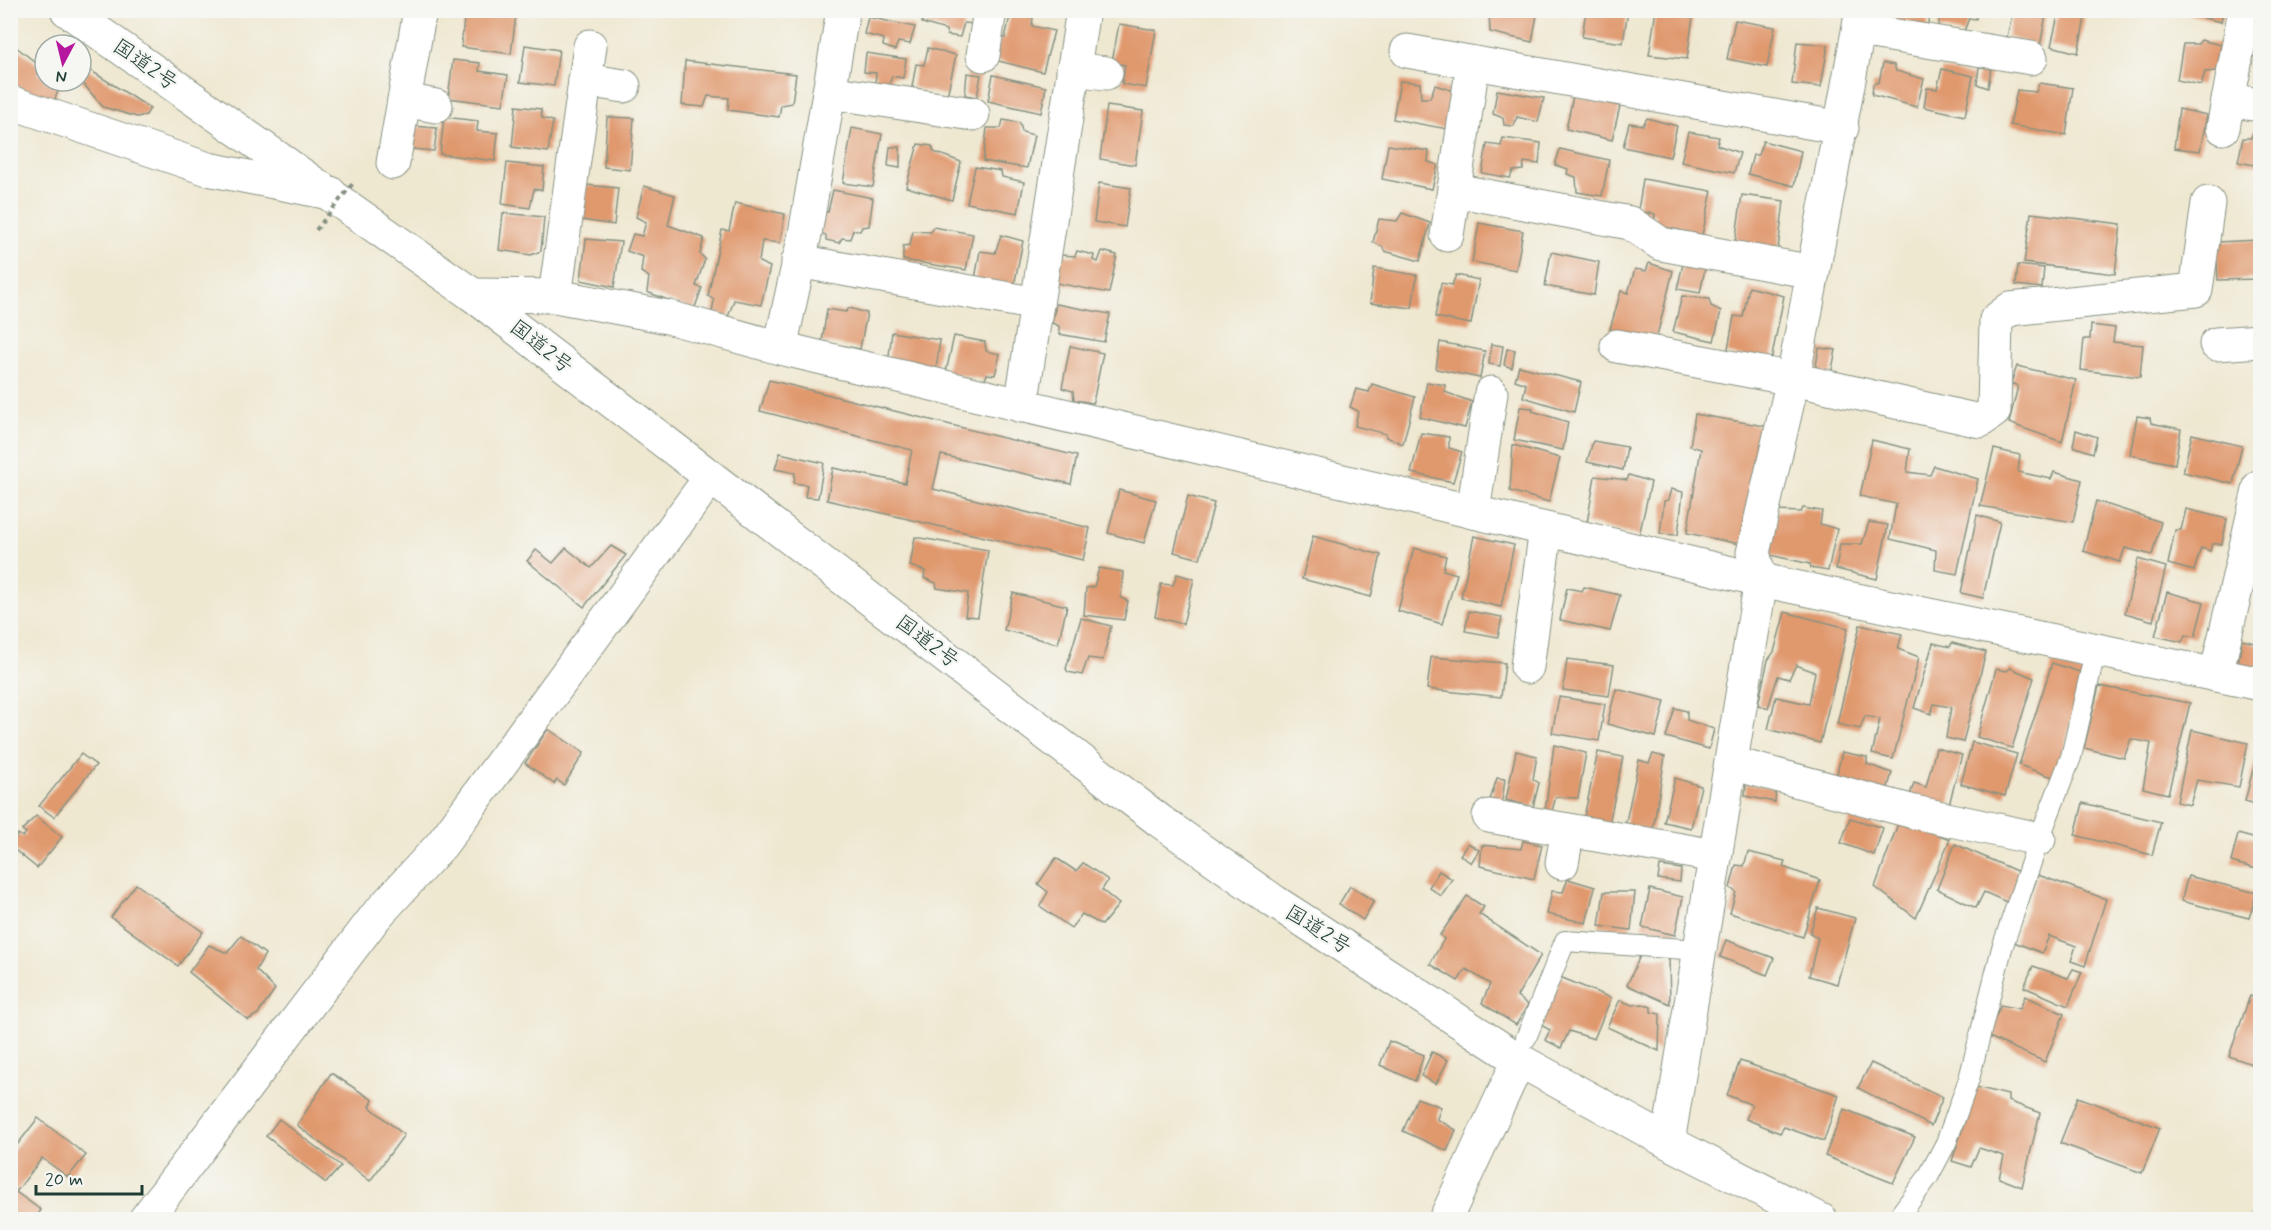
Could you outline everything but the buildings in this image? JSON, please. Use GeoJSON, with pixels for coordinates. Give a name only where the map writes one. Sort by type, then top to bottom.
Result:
{"type":"FeatureCollection","features":[{"type":"Feature","properties":{"kind":"main road","name":"国道2号"},"geometry":{"type":"LineString","coordinates":[[67,10],[342,187],[473,295],[710,478],[1160,821],[1275,902],[1523,1049],[1668,1142],[1821,1220]]}},
{"type":"Feature","properties":{"kind":"main road"},"geometry":{"type":"LineString","coordinates":[[393,162],[420,10]]}},
{"type":"Feature","properties":{"kind":"main road"},"geometry":{"type":"LineString","coordinates":[[780,348],[843,10]]}},
{"type":"Feature","properties":{"kind":"main road"},"geometry":{"type":"LineString","coordinates":[[983,55],[990,10]]}},
{"type":"Feature","properties":{"kind":"main road"},"geometry":{"type":"LineString","coordinates":[[1021,406],[1083,10]]}},
{"type":"Feature","properties":{"kind":"main road"},"geometry":{"type":"LineString","coordinates":[[2245,10],[2225,114],[2260,105]]}},
{"type":"Feature","properties":{"kind":"main road"},"geometry":{"type":"LineString","coordinates":[[1668,1142],[1761,580],[1753,553],[1793,379],[1861,20],[2031,58]]}},
{"type":"Feature","properties":{"kind":"main road"},"geometry":{"type":"LineString","coordinates":[[1410,41],[1844,117],[1473,64],[1410,41]]}},
{"type":"Feature","properties":{"kind":"main road"},"geometry":{"type":"LineString","coordinates":[[555,296],[590,46]]}},
{"type":"Feature","properties":{"kind":"main road"},"geometry":{"type":"LineString","coordinates":[[1447,235],[1473,64]]}},
{"type":"Feature","properties":{"kind":"main road"},"geometry":{"type":"LineString","coordinates":[[1073,69],[1106,73]]}},
{"type":"Feature","properties":{"kind":"main road"},"geometry":{"type":"LineString","coordinates":[[585,80],[624,86]]}},
{"type":"Feature","properties":{"kind":"main road"},"geometry":{"type":"LineString","coordinates":[[829,92],[973,114]]}},
{"type":"Feature","properties":{"kind":"main road"},"geometry":{"type":"LineString","coordinates":[[404,100],[436,106]]}},
{"type":"Feature","properties":{"kind":"main road"},"geometry":{"type":"LineString","coordinates":[[10,102],[208,169],[342,187]]}},
{"type":"Feature","properties":{"kind":"main road"},"geometry":{"type":"LineString","coordinates":[[1454,190],[1630,223],[1661,244],[1813,272]]}},
{"type":"Feature","properties":{"kind":"main road"},"geometry":{"type":"LineString","coordinates":[[1617,346],[1793,379],[1980,420],[1994,411],[1996,320],[2010,309],[2196,290],[2208,203]]}},
{"type":"Feature","properties":{"kind":"main road"},"geometry":{"type":"LineString","coordinates":[[798,261],[1037,304]]}},
{"type":"Feature","properties":{"kind":"main road"},"geometry":{"type":"LineString","coordinates":[[473,295],[555,296],[668,316],[780,348],[1761,580],[2260,684]]}},
{"type":"Feature","properties":{"kind":"main road"},"geometry":{"type":"LineString","coordinates":[[2216,344],[2260,341]]}},
{"type":"Feature","properties":{"kind":"main road"},"geometry":{"type":"LineString","coordinates":[[1473,512],[1491,393]]}},
{"type":"Feature","properties":{"kind":"main road"},"geometry":{"type":"LineString","coordinates":[[145,1220],[376,916],[442,844],[710,478]]}},
{"type":"Feature","properties":{"kind":"main road"},"geometry":{"type":"LineString","coordinates":[[2217,675],[2260,486]]}},
{"type":"Feature","properties":{"kind":"main road"},"geometry":{"type":"LineString","coordinates":[[1527,667],[1546,529]]}},
{"type":"Feature","properties":{"kind":"main road"},"geometry":{"type":"LineString","coordinates":[[1731,763],[1914,812],[2039,839]]}},
{"type":"Feature","properties":{"kind":"main road"},"geometry":{"type":"LineString","coordinates":[[1489,816],[1715,856]]}},
{"type":"Feature","properties":{"kind":"main road"},"geometry":{"type":"LineString","coordinates":[[1562,863],[1568,830]]}},
{"type":"Feature","properties":{"kind":"main road"},"geometry":{"type":"LineString","coordinates":[[1445,1220],[1523,1049]]}},
{"type":"Feature","properties":{"kind":"lane"},"geometry":{"type":"LineString","coordinates":[[1896,1220],[1928,1177],[1946,1143],[1969,1079],[2002,948],[2039,839],[2071,757],[2096,648]]}},
{"type":"Feature","properties":{"kind":"lane"},"geometry":{"type":"LineString","coordinates":[[1523,1049],[1564,941],[1700,950]]}},
{"type":"Feature","properties":{"kind":"path"},"geometry":{"type":"LineString","coordinates":[[316,230],[342,187]]}}]}
